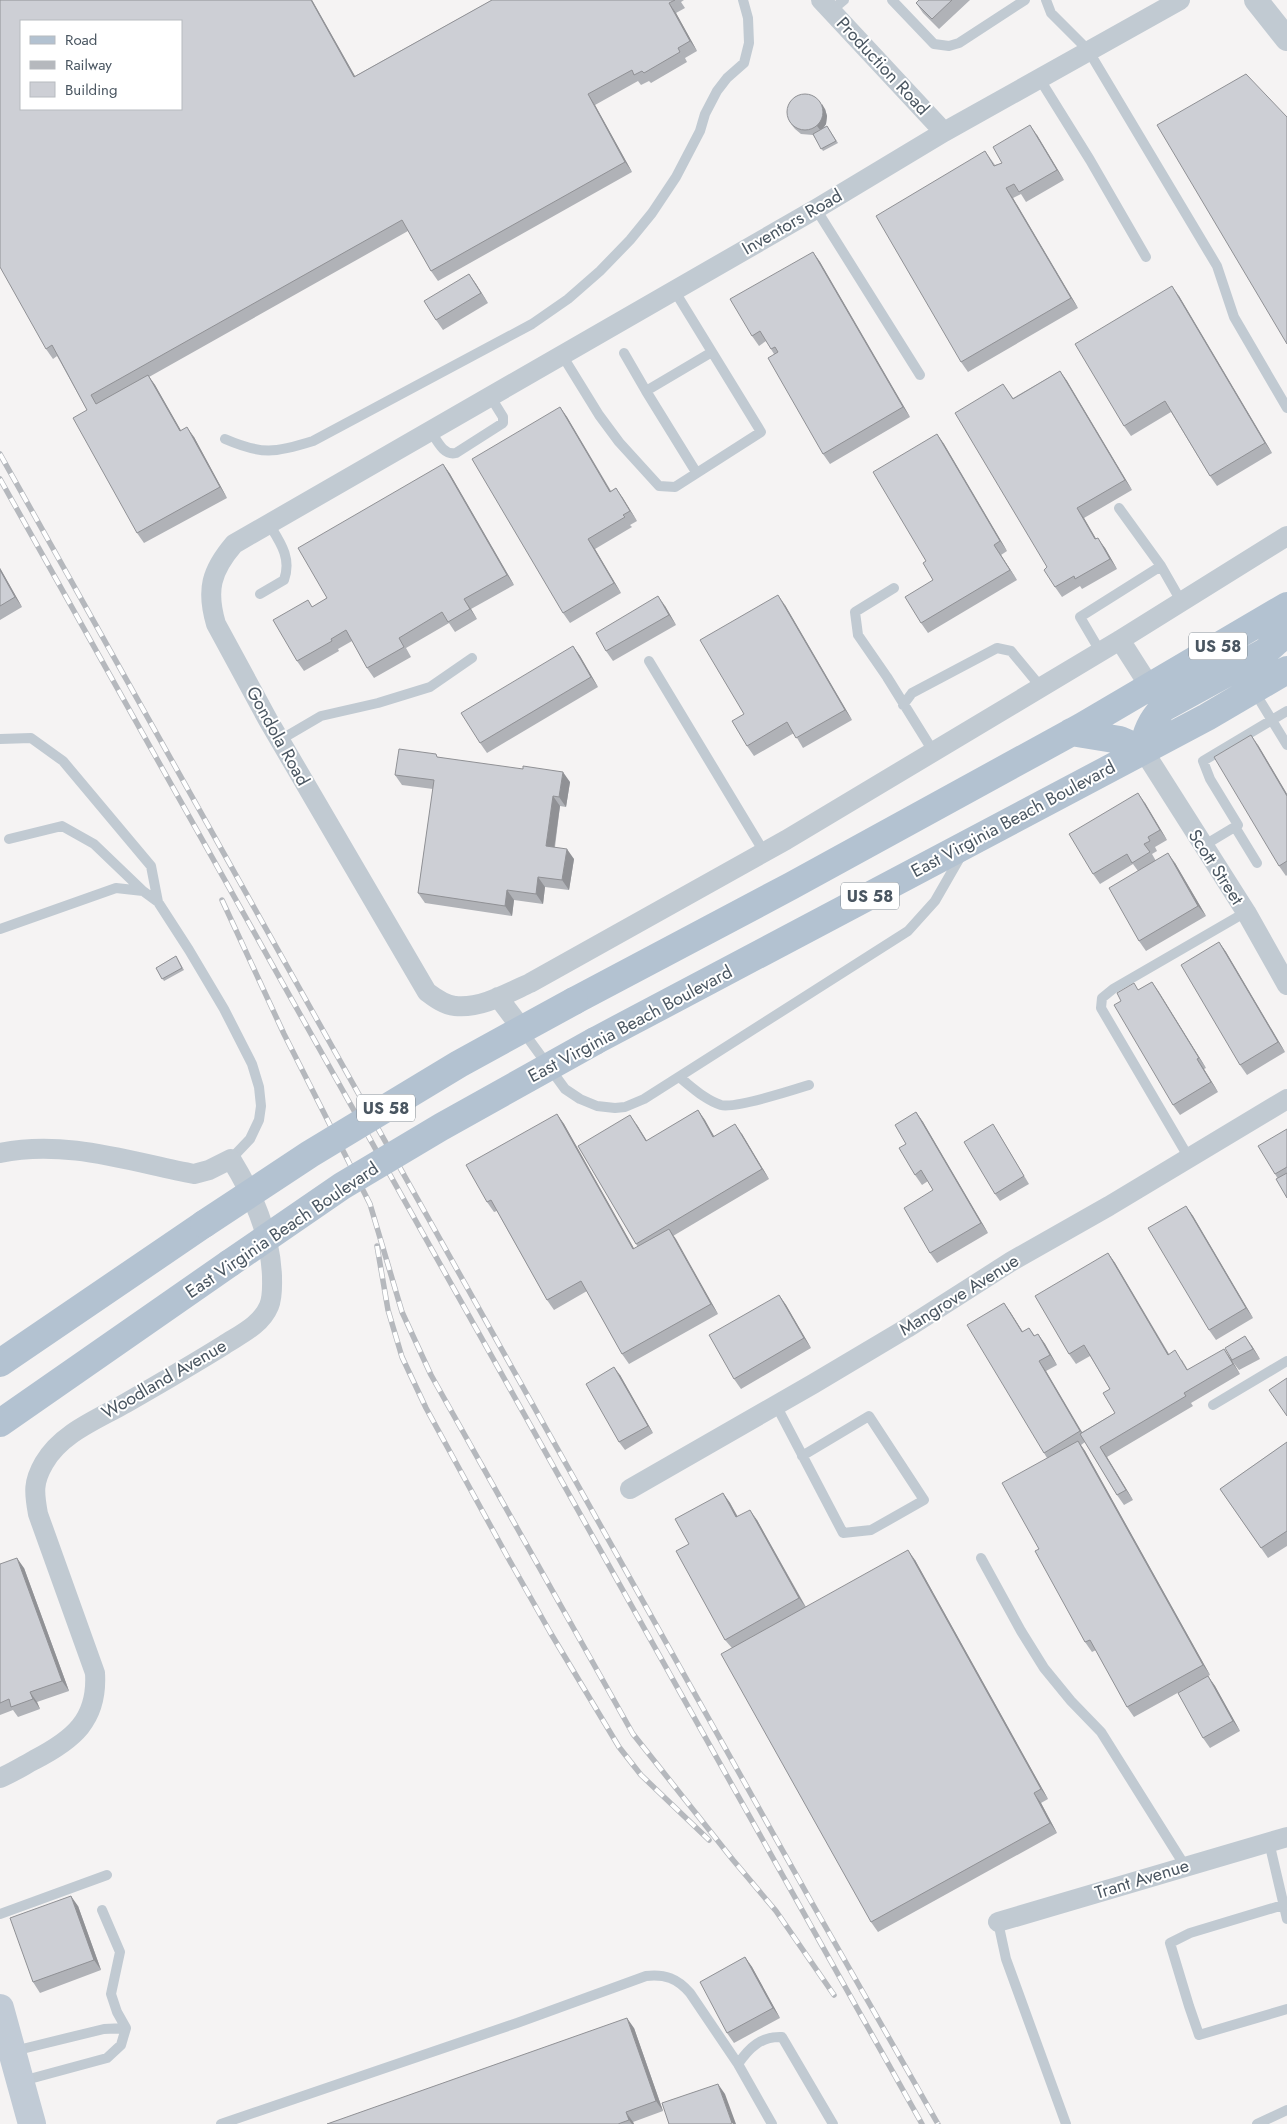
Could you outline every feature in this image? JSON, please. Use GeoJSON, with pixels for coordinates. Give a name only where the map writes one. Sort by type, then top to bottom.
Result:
{"type":"FeatureCollection","features":[{"type":"Feature","properties":{"kind":"main road","name":"US 58"},"geometry":{"type":"LineString","coordinates":[[0,1363],[310,1154],[450,1069],[830,865],[1071,732],[1287,606]]}},
{"type":"Feature","properties":{"kind":"main road"},"geometry":{"type":"LineString","coordinates":[[1071,732],[1120,740],[1143,750],[1146,733],[1153,719],[1164,708],[1266,652],[1287,626]]}},
{"type":"Feature","properties":{"kind":"main road","name":"East Virginia Beach Boulevard"},"geometry":{"type":"LineString","coordinates":[[0,1423],[342,1186],[441,1128],[595,1041],[1143,750],[1287,670]]}},
{"type":"Feature","properties":{"kind":"main road"},"geometry":{"type":"LineString","coordinates":[[0,2008],[32,2124]]}},
{"type":"Feature","properties":{"kind":"street","name":"Inventors Road"},"geometry":{"type":"LineString","coordinates":[[405,445],[816,209],[944,132],[1180,0]]}},
{"type":"Feature","properties":{"kind":"street"},"geometry":{"type":"LineString","coordinates":[[1256,0],[1287,38]]}},
{"type":"Feature","properties":{"kind":"street","name":"Production Road"},"geometry":{"type":"LineString","coordinates":[[832,4],[944,132]]}},
{"type":"Feature","properties":{"kind":"street","name":"Gondola Road"},"geometry":{"type":"LineString","coordinates":[[405,445],[234,544],[220,560],[213,576],[210,590],[211,607],[216,624],[280,740],[427,992],[438,1001],[454,1006],[471,1005],[498,997]]}},
{"type":"Feature","properties":{"kind":"street"},"geometry":{"type":"LineString","coordinates":[[522,1029],[498,997],[530,983],[764,852],[1120,640],[1287,536]]}},
{"type":"Feature","properties":{"kind":"street"},"geometry":{"type":"LineString","coordinates":[[1120,640],[1150,687]]}},
{"type":"Feature","properties":{"kind":"street","name":"Scott Street"},"geometry":{"type":"LineString","coordinates":[[1143,750],[1246,912],[1287,985]]}},
{"type":"Feature","properties":{"kind":"street","name":"Mangrove Avenue"},"geometry":{"type":"LineString","coordinates":[[630,1489],[907,1328],[1012,1261],[1287,1099]]}},
{"type":"Feature","properties":{"kind":"street"},"geometry":{"type":"LineString","coordinates":[[0,1153],[36,1148],[78,1150],[194,1174],[209,1170],[231,1159]]}},
{"type":"Feature","properties":{"kind":"street","name":"Woodland Avenue"},"geometry":{"type":"LineString","coordinates":[[0,1778],[57,1748],[72,1736],[85,1721],[96,1689],[92,1664],[38,1514],[34,1491],[36,1480],[45,1461],[62,1443],[82,1427],[198,1362],[256,1324],[270,1304],[273,1293],[266,1238],[250,1191],[231,1159]]}},
{"type":"Feature","properties":{"kind":"street","name":"Trant Avenue"},"geometry":{"type":"LineString","coordinates":[[998,1922],[1278,1839]]}},
{"type":"Feature","properties":{"kind":"lane"},"geometry":{"type":"LineString","coordinates":[[225,439],[248,449],[268,452],[288,449],[313,440],[532,324],[568,299],[600,271],[630,240],[652,213],[676,177],[700,131],[705,114],[716,91],[744,63],[749,42],[748,18],[743,0]]}},
{"type":"Feature","properties":{"kind":"lane"},"geometry":{"type":"LineString","coordinates":[[892,0],[934,44],[949,46],[959,43],[1025,0]]}},
{"type":"Feature","properties":{"kind":"lane"},"geometry":{"type":"LineString","coordinates":[[1046,0],[1051,13],[1088,50],[1217,266],[1234,317],[1287,408]]}},
{"type":"Feature","properties":{"kind":"lane"},"geometry":{"type":"LineString","coordinates":[[1039,78],[1090,160],[1146,257]]}},
{"type":"Feature","properties":{"kind":"lane"},"geometry":{"type":"LineString","coordinates":[[816,209],[920,376]]}},
{"type":"Feature","properties":{"kind":"lane"},"geometry":{"type":"LineString","coordinates":[[562,355],[609,428],[659,486],[675,487],[761,432],[674,290]]}},
{"type":"Feature","properties":{"kind":"lane"},"geometry":{"type":"LineString","coordinates":[[646,391],[712,352]]}},
{"type":"Feature","properties":{"kind":"lane"},"geometry":{"type":"LineString","coordinates":[[624,353],[696,472]]}},
{"type":"Feature","properties":{"kind":"lane"},"geometry":{"type":"LineString","coordinates":[[430,430],[445,452],[450,454],[456,452],[503,423],[503,417],[490,396]]}},
{"type":"Feature","properties":{"kind":"lane"},"geometry":{"type":"LineString","coordinates":[[1119,508],[1161,566],[1181,601]]}},
{"type":"Feature","properties":{"kind":"lane"},"geometry":{"type":"LineString","coordinates":[[260,594],[284,580],[288,571],[286,552],[269,524]]}},
{"type":"Feature","properties":{"kind":"lane"},"geometry":{"type":"LineString","coordinates":[[1100,651],[1080,617],[1161,566]]}},
{"type":"Feature","properties":{"kind":"lane"},"geometry":{"type":"LineString","coordinates":[[894,588],[855,612],[858,635],[932,751]]}},
{"type":"Feature","properties":{"kind":"lane"},"geometry":{"type":"LineString","coordinates":[[903,705],[912,693],[997,648],[1011,652],[1040,686]]}},
{"type":"Feature","properties":{"kind":"lane"},"geometry":{"type":"LineString","coordinates":[[280,740],[321,716],[378,703],[430,687],[472,658]]}},
{"type":"Feature","properties":{"kind":"lane"},"geometry":{"type":"LineString","coordinates":[[649,661],[764,852]]}},
{"type":"Feature","properties":{"kind":"lane"},"geometry":{"type":"LineString","coordinates":[[1253,690],[1287,745]]}},
{"type":"Feature","properties":{"kind":"lane"},"geometry":{"type":"LineString","coordinates":[[1203,846],[1238,825],[1202,762],[1287,711]]}},
{"type":"Feature","properties":{"kind":"lane"},"geometry":{"type":"LineString","coordinates":[[0,739],[31,738],[63,761],[151,866],[158,902]]}},
{"type":"Feature","properties":{"kind":"lane"},"geometry":{"type":"LineString","coordinates":[[9,839],[62,826],[94,844],[143,891],[158,902],[224,1009],[252,1064],[259,1087],[261,1106],[259,1120],[250,1139],[231,1159]]}},
{"type":"Feature","properties":{"kind":"lane"},"geometry":{"type":"LineString","coordinates":[[1235,826],[1257,863]]}},
{"type":"Feature","properties":{"kind":"lane"},"geometry":{"type":"LineString","coordinates":[[522,1029],[565,1089],[580,1099],[597,1106],[625,1107],[644,1099],[908,931],[935,901],[969,843]]}},
{"type":"Feature","properties":{"kind":"lane"},"geometry":{"type":"LineString","coordinates":[[0,929],[116,888],[143,891]]}},
{"type":"Feature","properties":{"kind":"lane"},"geometry":{"type":"LineString","coordinates":[[1189,1158],[1101,1008],[1102,998],[1113,989],[1246,912]]}},
{"type":"Feature","properties":{"kind":"lane"},"geometry":{"type":"LineString","coordinates":[[679,1077],[702,1096],[723,1106],[809,1085]]}},
{"type":"Feature","properties":{"kind":"lane"},"geometry":{"type":"LineString","coordinates":[[1213,1406],[1287,1360]]}},
{"type":"Feature","properties":{"kind":"lane"},"geometry":{"type":"LineString","coordinates":[[776,1405],[802,1456],[843,1533],[871,1530],[924,1500],[869,1416],[802,1456]]}},
{"type":"Feature","properties":{"kind":"lane"},"geometry":{"type":"LineString","coordinates":[[980,1558],[1021,1632],[1044,1668],[1071,1701],[1101,1732],[1185,1866]]}},
{"type":"Feature","properties":{"kind":"lane"},"geometry":{"type":"LineString","coordinates":[[1278,1839],[1283,1905],[1287,1919]]}},
{"type":"Feature","properties":{"kind":"lane"},"geometry":{"type":"LineString","coordinates":[[0,1914],[107,1875]]}},
{"type":"Feature","properties":{"kind":"lane"},"geometry":{"type":"LineString","coordinates":[[1283,1905],[1190,1933],[1170,1942],[1199,2035],[1287,2010]]}},
{"type":"Feature","properties":{"kind":"lane"},"geometry":{"type":"LineString","coordinates":[[15,2068],[107,2058],[121,2045],[126,2028],[117,2012],[111,1994],[120,1952],[102,1910]]}},
{"type":"Feature","properties":{"kind":"lane"},"geometry":{"type":"LineString","coordinates":[[998,1922],[1006,1959],[1066,2124]]}},
{"type":"Feature","properties":{"kind":"lane"},"geometry":{"type":"LineString","coordinates":[[221,2124],[517,2023],[646,1976],[659,1974],[681,1983],[738,2064],[772,2124]]}},
{"type":"Feature","properties":{"kind":"lane"},"geometry":{"type":"LineString","coordinates":[[15,2068],[104,2029],[126,2028]]}},
{"type":"Feature","properties":{"kind":"lane"},"geometry":{"type":"LineString","coordinates":[[738,2064],[747,2051],[761,2040],[782,2037],[833,2124]]}},
{"type":"Feature","properties":{"kind":"lane"},"geometry":{"type":"LineString","coordinates":[[1257,2124],[1287,2110]]}},
{"type":"Feature","properties":{"kind":"building"},"geometry":{"type":"Polygon","coordinates":[[[0,0],[311,0],[354,77],[492,0],[675,0],[669,3],[690,41],[678,48],[680,52],[644,73],[642,71],[634,75],[632,70],[588,94],[625,162],[431,271],[402,220],[91,395],[96,404],[148,375],[180,431],[187,427],[220,487],[137,533],[73,418],[87,410],[52,345],[46,349],[0,267],[0,0]]]}},
{"type":"Feature","properties":{"kind":"building"},"geometry":{"type":"Polygon","coordinates":[[[919,0],[952,0],[932,19],[916,3],[919,0]]]}},
{"type":"Feature","properties":{"kind":"building"},"geometry":{"type":"Polygon","coordinates":[[[1246,74],[1287,117],[1287,344],[1157,125],[1246,74]]]}},
{"type":"Feature","properties":{"kind":"building"},"geometry":{"type":"Polygon","coordinates":[[[805,94],[812,95],[818,99],[822,105],[822,119],[818,125],[812,129],[805,130],[798,129],[792,125],[788,119],[787,112],[788,105],[792,99],[798,95],[805,94]]]}},
{"type":"Feature","properties":{"kind":"building"},"geometry":{"type":"Polygon","coordinates":[[[1030,125],[1057,170],[1019,192],[1014,184],[1006,188],[1071,298],[961,362],[876,216],[985,151],[994,166],[1002,163],[993,147],[1030,125]]]}},
{"type":"Feature","properties":{"kind":"building"},"geometry":{"type":"Polygon","coordinates":[[[827,126],[836,141],[821,149],[813,134],[827,126]]]}},
{"type":"Feature","properties":{"kind":"building"},"geometry":{"type":"Polygon","coordinates":[[[813,252],[903,407],[823,454],[768,358],[778,352],[775,347],[771,349],[760,331],[752,336],[730,299],[813,252]]]}},
{"type":"Feature","properties":{"kind":"building"},"geometry":{"type":"Polygon","coordinates":[[[469,274],[481,293],[436,320],[424,301],[469,274]]]}},
{"type":"Feature","properties":{"kind":"building"},"geometry":{"type":"Polygon","coordinates":[[[1172,286],[1265,443],[1210,476],[1165,401],[1124,426],[1075,344],[1172,286]]]}},
{"type":"Feature","properties":{"kind":"building"},"geometry":{"type":"Polygon","coordinates":[[[1060,371],[1125,480],[1077,508],[1095,539],[1098,538],[1110,559],[1075,579],[1074,576],[1055,587],[1044,570],[1047,567],[955,413],[1003,384],[1013,399],[1060,371]]]}},
{"type":"Feature","properties":{"kind":"building"},"geometry":{"type":"Polygon","coordinates":[[[560,407],[610,492],[616,488],[630,511],[623,515],[625,517],[588,539],[614,583],[563,613],[472,459],[560,407]]]}},
{"type":"Feature","properties":{"kind":"building"},"geometry":{"type":"Polygon","coordinates":[[[937,434],[1000,541],[994,545],[1010,570],[921,623],[905,597],[933,580],[923,563],[926,561],[873,472],[937,434]]]}},
{"type":"Feature","properties":{"kind":"building"},"geometry":{"type":"Polygon","coordinates":[[[443,464],[507,575],[464,599],[470,609],[448,622],[442,612],[399,638],[404,647],[367,668],[346,630],[331,639],[332,641],[297,661],[273,620],[308,600],[312,607],[327,598],[298,548],[443,464]]]}},
{"type":"Feature","properties":{"kind":"building"},"geometry":{"type":"Polygon","coordinates":[[[0,570],[15,597],[0,606],[0,570]]]}},
{"type":"Feature","properties":{"kind":"building"},"geometry":{"type":"Polygon","coordinates":[[[778,595],[845,710],[796,738],[787,722],[747,746],[732,721],[744,714],[700,640],[778,595]]]}},
{"type":"Feature","properties":{"kind":"building"},"geometry":{"type":"Polygon","coordinates":[[[658,596],[669,615],[606,651],[596,633],[658,596]]]}},
{"type":"Feature","properties":{"kind":"building"},"geometry":{"type":"Polygon","coordinates":[[[573,646],[591,677],[480,743],[461,713],[573,646]]]}},
{"type":"Feature","properties":{"kind":"building"},"geometry":{"type":"Polygon","coordinates":[[[1251,735],[1287,796],[1287,861],[1279,866],[1214,757],[1251,735]]]}},
{"type":"Feature","properties":{"kind":"building"},"geometry":{"type":"Polygon","coordinates":[[[399,749],[436,754],[437,757],[523,769],[523,766],[563,772],[559,797],[553,796],[546,846],[567,849],[562,880],[538,877],[536,894],[507,890],[505,906],[418,893],[434,780],[395,775],[399,749]]]}},
{"type":"Feature","properties":{"kind":"building"},"geometry":{"type":"Polygon","coordinates":[[[1138,793],[1160,830],[1148,837],[1150,841],[1144,844],[1150,852],[1132,863],[1127,854],[1093,874],[1069,834],[1138,793]]]}},
{"type":"Feature","properties":{"kind":"building"},"geometry":{"type":"Polygon","coordinates":[[[1168,853],[1198,906],[1139,941],[1109,888],[1168,853]]]}},
{"type":"Feature","properties":{"kind":"building"},"geometry":{"type":"Polygon","coordinates":[[[1219,942],[1278,1042],[1240,1065],[1181,965],[1219,942]]]}},
{"type":"Feature","properties":{"kind":"building"},"geometry":{"type":"Polygon","coordinates":[[[176,956],[182,968],[162,979],[156,968],[176,956]]]}},
{"type":"Feature","properties":{"kind":"building"},"geometry":{"type":"Polygon","coordinates":[[[1152,982],[1199,1058],[1197,1059],[1211,1082],[1173,1105],[1114,1005],[1121,1001],[1117,993],[1134,983],[1138,990],[1152,982]]]}},
{"type":"Feature","properties":{"kind":"building"},"geometry":{"type":"Polygon","coordinates":[[[698,1110],[713,1137],[735,1124],[762,1169],[636,1244],[578,1146],[630,1115],[646,1141],[698,1110]]]}},
{"type":"Feature","properties":{"kind":"building"},"geometry":{"type":"Polygon","coordinates":[[[916,1112],[981,1223],[930,1253],[904,1208],[933,1190],[921,1170],[915,1175],[899,1148],[906,1144],[895,1125],[916,1112]]]}},
{"type":"Feature","properties":{"kind":"building"},"geometry":{"type":"Polygon","coordinates":[[[557,1114],[633,1249],[669,1229],[711,1304],[622,1354],[581,1281],[547,1300],[491,1200],[487,1202],[466,1165],[557,1114]]]}},
{"type":"Feature","properties":{"kind":"building"},"geometry":{"type":"Polygon","coordinates":[[[993,1124],[1024,1176],[995,1194],[964,1142],[993,1124]]]}},
{"type":"Feature","properties":{"kind":"building"},"geometry":{"type":"Polygon","coordinates":[[[1287,1129],[1287,1167],[1275,1174],[1258,1146],[1287,1129]]]}},
{"type":"Feature","properties":{"kind":"building"},"geometry":{"type":"Polygon","coordinates":[[[1287,1173],[1287,1198],[1276,1179],[1287,1173]]]}},
{"type":"Feature","properties":{"kind":"building"},"geometry":{"type":"Polygon","coordinates":[[[1186,1206],[1246,1308],[1209,1330],[1148,1228],[1186,1206]]]}},
{"type":"Feature","properties":{"kind":"building"},"geometry":{"type":"Polygon","coordinates":[[[1108,1253],[1168,1355],[1175,1350],[1187,1370],[1224,1349],[1233,1364],[1184,1393],[1186,1396],[1100,1447],[1126,1490],[1117,1495],[1080,1434],[1115,1413],[1103,1393],[1110,1389],[1084,1345],[1069,1354],[1035,1296],[1108,1253]]]}},
{"type":"Feature","properties":{"kind":"building"},"geometry":{"type":"Polygon","coordinates":[[[779,1295],[804,1338],[734,1379],[709,1335],[779,1295]]]}},
{"type":"Feature","properties":{"kind":"building"},"geometry":{"type":"Polygon","coordinates":[[[1004,1303],[1022,1332],[1029,1328],[1034,1336],[1038,1334],[1050,1355],[1039,1361],[1080,1431],[1044,1453],[967,1325],[1004,1303]]]}},
{"type":"Feature","properties":{"kind":"building"},"geometry":{"type":"Polygon","coordinates":[[[1245,1336],[1253,1349],[1232,1360],[1225,1348],[1245,1336]]]}},
{"type":"Feature","properties":{"kind":"building"},"geometry":{"type":"Polygon","coordinates":[[[614,1367],[648,1426],[619,1442],[586,1384],[614,1367]]]}},
{"type":"Feature","properties":{"kind":"building"},"geometry":{"type":"Polygon","coordinates":[[[1287,1378],[1287,1416],[1269,1390],[1287,1378]]]}},
{"type":"Feature","properties":{"kind":"building"},"geometry":{"type":"Polygon","coordinates":[[[1078,1441],[1203,1665],[1127,1707],[1090,1640],[1085,1642],[1035,1551],[1039,1549],[1002,1483],[1078,1441]]]}},
{"type":"Feature","properties":{"kind":"building"},"geometry":{"type":"Polygon","coordinates":[[[1287,1442],[1287,1531],[1261,1548],[1220,1489],[1287,1442]]]}},
{"type":"Feature","properties":{"kind":"building"},"geometry":{"type":"Polygon","coordinates":[[[723,1493],[736,1517],[750,1510],[799,1598],[725,1640],[676,1551],[689,1544],[675,1519],[723,1493]]]}},
{"type":"Feature","properties":{"kind":"building"},"geometry":{"type":"Polygon","coordinates":[[[908,1550],[1041,1789],[1034,1793],[1050,1823],[871,1922],[721,1654],[908,1550]]]}},
{"type":"Feature","properties":{"kind":"building"},"geometry":{"type":"Polygon","coordinates":[[[17,1558],[62,1681],[30,1692],[33,1699],[11,1707],[9,1699],[0,1703],[0,1564],[17,1558]]]}},
{"type":"Feature","properties":{"kind":"building"},"geometry":{"type":"Polygon","coordinates":[[[1208,1676],[1233,1721],[1203,1738],[1178,1693],[1208,1676]]]}},
{"type":"Feature","properties":{"kind":"building"},"geometry":{"type":"Polygon","coordinates":[[[71,1896],[94,1960],[33,1982],[10,1918],[71,1896]]]}},
{"type":"Feature","properties":{"kind":"building"},"geometry":{"type":"Polygon","coordinates":[[[745,1957],[773,2008],[727,2033],[700,1982],[745,1957]]]}},
{"type":"Feature","properties":{"kind":"building"},"geometry":{"type":"Polygon","coordinates":[[[627,2018],[656,2101],[626,2112],[629,2120],[618,2124],[327,2124],[627,2018]]]}},
{"type":"Feature","properties":{"kind":"building"},"geometry":{"type":"Polygon","coordinates":[[[718,2084],[732,2123],[669,2124],[662,2103],[718,2084]]]}},
{"type":"Feature","properties":{"kind":"railway"},"geometry":{"type":"LineString","coordinates":[[0,454],[812,1903],[938,2124]]}},
{"type":"Feature","properties":{"kind":"railway"},"geometry":{"type":"LineString","coordinates":[[0,479],[922,2124]]}},
{"type":"Feature","properties":{"kind":"railway"},"geometry":{"type":"LineString","coordinates":[[222,900],[284,1034],[370,1204],[402,1312],[431,1375],[633,1734],[776,1911],[834,1995]]}},
{"type":"Feature","properties":{"kind":"railway"},"geometry":{"type":"LineString","coordinates":[[377,1246],[388,1310],[402,1357],[426,1408],[507,1556],[619,1747],[641,1775],[709,1840]]}}]}
